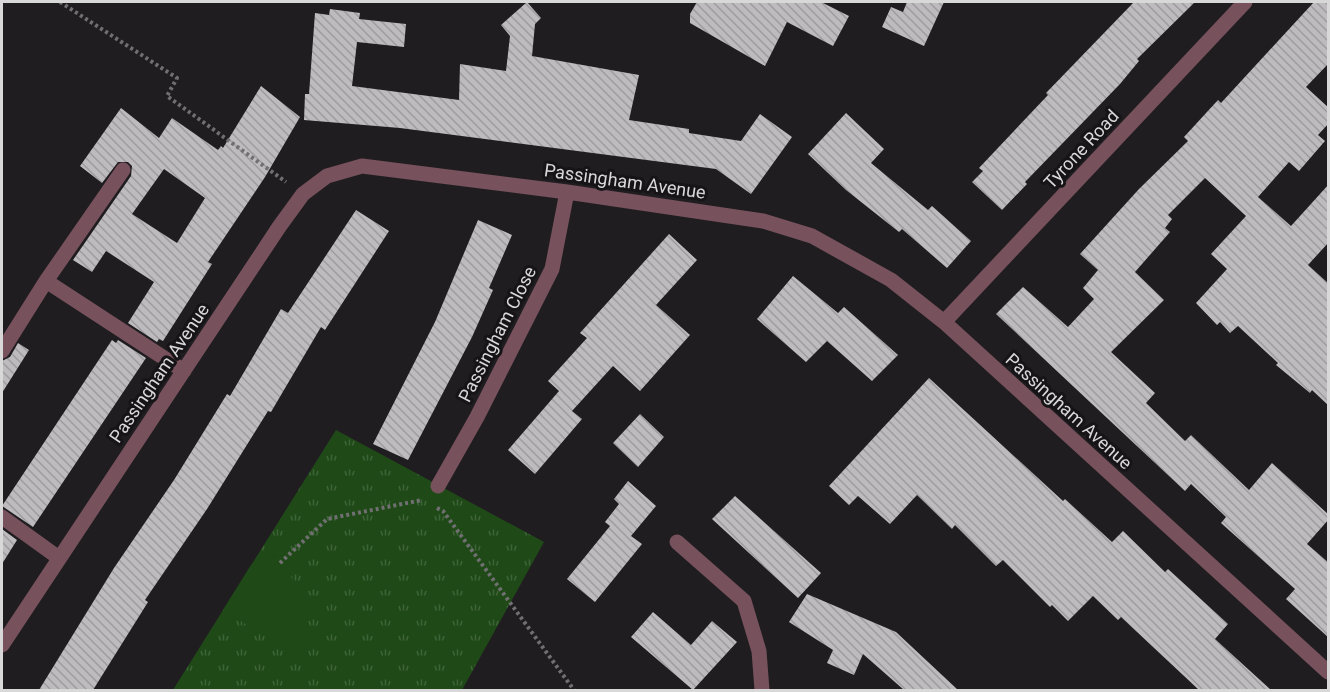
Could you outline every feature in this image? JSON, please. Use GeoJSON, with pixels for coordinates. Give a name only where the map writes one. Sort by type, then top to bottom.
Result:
{"type":"FeatureCollection","features":[{"type":"Feature","properties":{"kind":"street","name":"Tyrone Road"},"geometry":{"type":"LineString","coordinates":[[944,322],[1245,2]]}},
{"type":"Feature","properties":{"kind":"street","name":"Passingham Avenue"},"geometry":{"type":"LineString","coordinates":[[2,645],[303,194],[327,176],[362,166],[567,192],[763,221],[812,236],[891,280],[944,322],[1329,672]]}},
{"type":"Feature","properties":{"kind":"street"},"geometry":{"type":"LineString","coordinates":[[2,351],[46,281],[123,170]]}},
{"type":"Feature","properties":{"kind":"street","name":"Passingham Close"},"geometry":{"type":"LineString","coordinates":[[438,486],[477,417],[552,269],[567,192]]}},
{"type":"Feature","properties":{"kind":"street"},"geometry":{"type":"LineString","coordinates":[[46,281],[184,371]]}},
{"type":"Feature","properties":{"kind":"street"},"geometry":{"type":"LineString","coordinates":[[2,517],[58,558]]}},
{"type":"Feature","properties":{"kind":"street"},"geometry":{"type":"LineString","coordinates":[[677,542],[744,601],[759,651],[762,690]]}},
{"type":"Feature","properties":{"kind":"path"},"geometry":{"type":"LineString","coordinates":[[60,2],[177,78],[167,96],[303,194]]}},
{"type":"Feature","properties":{"kind":"path"},"geometry":{"type":"LineString","coordinates":[[280,563],[327,519],[424,500],[438,486]]}},
{"type":"Feature","properties":{"kind":"path"},"geometry":{"type":"LineString","coordinates":[[424,500],[443,512],[574,690]]}},
{"type":"Feature","properties":{"kind":"green space"},"geometry":{"type":"Polygon","coordinates":[[[336,430],[544,542],[462,690],[173,690],[336,430]]]}},
{"type":"Feature","properties":{"kind":"green space"},"geometry":{"type":"Polygon","coordinates":[[[271,552],[289,573],[308,605],[307,640],[291,652],[223,610],[251,565],[271,552]]]}},
{"type":"Feature","properties":{"kind":"building"},"geometry":{"type":"Polygon","coordinates":[[[527,2],[541,18],[535,24],[532,56],[639,75],[629,120],[689,129],[689,133],[741,141],[760,114],[792,137],[751,194],[716,169],[400,128],[304,120],[305,94],[309,94],[315,13],[329,15],[330,9],[360,13],[359,19],[406,24],[404,47],[357,42],[352,86],[459,100],[460,64],[506,71],[510,36],[501,25],[527,2]]]}},
{"type":"Feature","properties":{"kind":"building"},"geometry":{"type":"Polygon","coordinates":[[[697,2],[821,2],[849,16],[833,46],[787,22],[765,66],[690,23],[690,14],[697,2]]]}},
{"type":"Feature","properties":{"kind":"building"},"geometry":{"type":"Polygon","coordinates":[[[907,2],[944,2],[924,46],[882,27],[891,7],[903,12],[907,2]]]}},
{"type":"Feature","properties":{"kind":"building"},"geometry":{"type":"Polygon","coordinates":[[[1134,2],[1195,2],[1137,59],[1139,61],[1120,84],[1025,182],[1027,184],[1002,210],[972,182],[983,171],[979,168],[1048,95],[1046,93],[1134,2]]]}},
{"type":"Feature","properties":{"kind":"building"},"geometry":{"type":"Polygon","coordinates":[[[1314,2],[1329,2],[1329,63],[1306,87],[1329,108],[1329,123],[1318,135],[1325,141],[1299,171],[1289,162],[1258,197],[1291,226],[1329,184],[1329,242],[1308,265],[1329,284],[1329,406],[1312,390],[1310,393],[1276,365],[1278,363],[1238,326],[1230,333],[1220,322],[1217,325],[1196,303],[1227,269],[1211,254],[1246,216],[1205,178],[1168,215],[1172,219],[1165,228],[1170,232],[1135,272],[1164,300],[1111,352],[1155,393],[1146,403],[1185,441],[1191,435],[1249,490],[1272,463],[1329,515],[1329,519],[1307,544],[1329,563],[1329,638],[1286,599],[1295,589],[1221,523],[1226,517],[1191,484],[1185,491],[996,314],[1023,287],[1068,327],[1094,299],[1083,288],[1098,270],[1080,254],[1139,189],[1188,141],[1184,137],[1218,100],[1221,103],[1314,2]]]}},
{"type":"Feature","properties":{"kind":"building"},"geometry":{"type":"Polygon","coordinates":[[[261,86],[300,117],[265,177],[208,262],[212,264],[163,341],[159,339],[157,342],[128,323],[154,282],[106,251],[92,272],[73,260],[131,176],[132,166],[128,162],[118,162],[102,183],[80,166],[121,108],[159,138],[172,118],[218,150],[221,146],[223,148],[261,86]],[[164,169],[132,214],[177,243],[205,198],[164,169]]]}},
{"type":"Feature","properties":{"kind":"building"},"geometry":{"type":"Polygon","coordinates":[[[846,113],[884,149],[871,163],[928,210],[932,206],[971,241],[947,268],[902,229],[899,232],[846,190],[808,154],[846,113]]]}},
{"type":"Feature","properties":{"kind":"building"},"geometry":{"type":"Polygon","coordinates":[[[356,210],[389,231],[325,330],[321,327],[271,412],[268,411],[207,509],[145,600],[148,602],[93,690],[39,690],[114,568],[174,480],[227,394],[230,396],[281,309],[288,313],[356,210]]]}},
{"type":"Feature","properties":{"kind":"building"},"geometry":{"type":"Polygon","coordinates":[[[478,220],[512,235],[489,288],[493,290],[472,337],[408,460],[373,444],[435,322],[478,220]]]}},
{"type":"Feature","properties":{"kind":"building"},"geometry":{"type":"Polygon","coordinates":[[[669,234],[697,260],[656,305],[690,335],[640,391],[613,366],[572,411],[582,419],[535,474],[508,450],[559,391],[548,381],[587,338],[580,333],[669,234]]]}},
{"type":"Feature","properties":{"kind":"building"},"geometry":{"type":"Polygon","coordinates":[[[793,276],[838,313],[844,307],[898,355],[872,381],[827,341],[806,362],[757,319],[793,276]]]}},
{"type":"Feature","properties":{"kind":"building"},"geometry":{"type":"Polygon","coordinates":[[[112,340],[116,343],[118,340],[146,358],[33,527],[2,506],[112,340]]]}},
{"type":"Feature","properties":{"kind":"building"},"geometry":{"type":"Polygon","coordinates":[[[18,343],[29,350],[2,393],[2,361],[10,357],[18,343]]]}},
{"type":"Feature","properties":{"kind":"building"},"geometry":{"type":"Polygon","coordinates":[[[929,378],[1063,501],[1065,499],[1112,542],[1123,531],[1165,572],[1168,569],[1228,624],[1215,639],[1271,690],[1199,690],[1121,617],[1118,620],[1093,596],[1068,621],[1052,605],[1050,607],[1003,560],[996,566],[955,525],[952,529],[917,495],[890,524],[858,496],[849,505],[829,486],[929,378]]]}},
{"type":"Feature","properties":{"kind":"building"},"geometry":{"type":"Polygon","coordinates":[[[640,414],[664,437],[638,467],[613,443],[640,414]]]}},
{"type":"Feature","properties":{"kind":"building"},"geometry":{"type":"Polygon","coordinates":[[[628,481],[656,506],[631,536],[642,544],[595,602],[567,579],[610,526],[605,522],[619,504],[614,499],[628,481]]]}},
{"type":"Feature","properties":{"kind":"building"},"geometry":{"type":"Polygon","coordinates":[[[735,496],[821,573],[798,598],[712,519],[735,496]]]}},
{"type":"Feature","properties":{"kind":"building"},"geometry":{"type":"Polygon","coordinates":[[[2,529],[17,540],[2,564],[2,529]]]}},
{"type":"Feature","properties":{"kind":"building"},"geometry":{"type":"Polygon","coordinates":[[[807,594],[896,632],[958,690],[904,690],[863,654],[854,675],[827,663],[833,650],[789,622],[807,594]]]}},
{"type":"Feature","properties":{"kind":"building"},"geometry":{"type":"Polygon","coordinates":[[[653,612],[691,645],[712,621],[737,642],[693,690],[631,637],[653,612]]]}}]}
